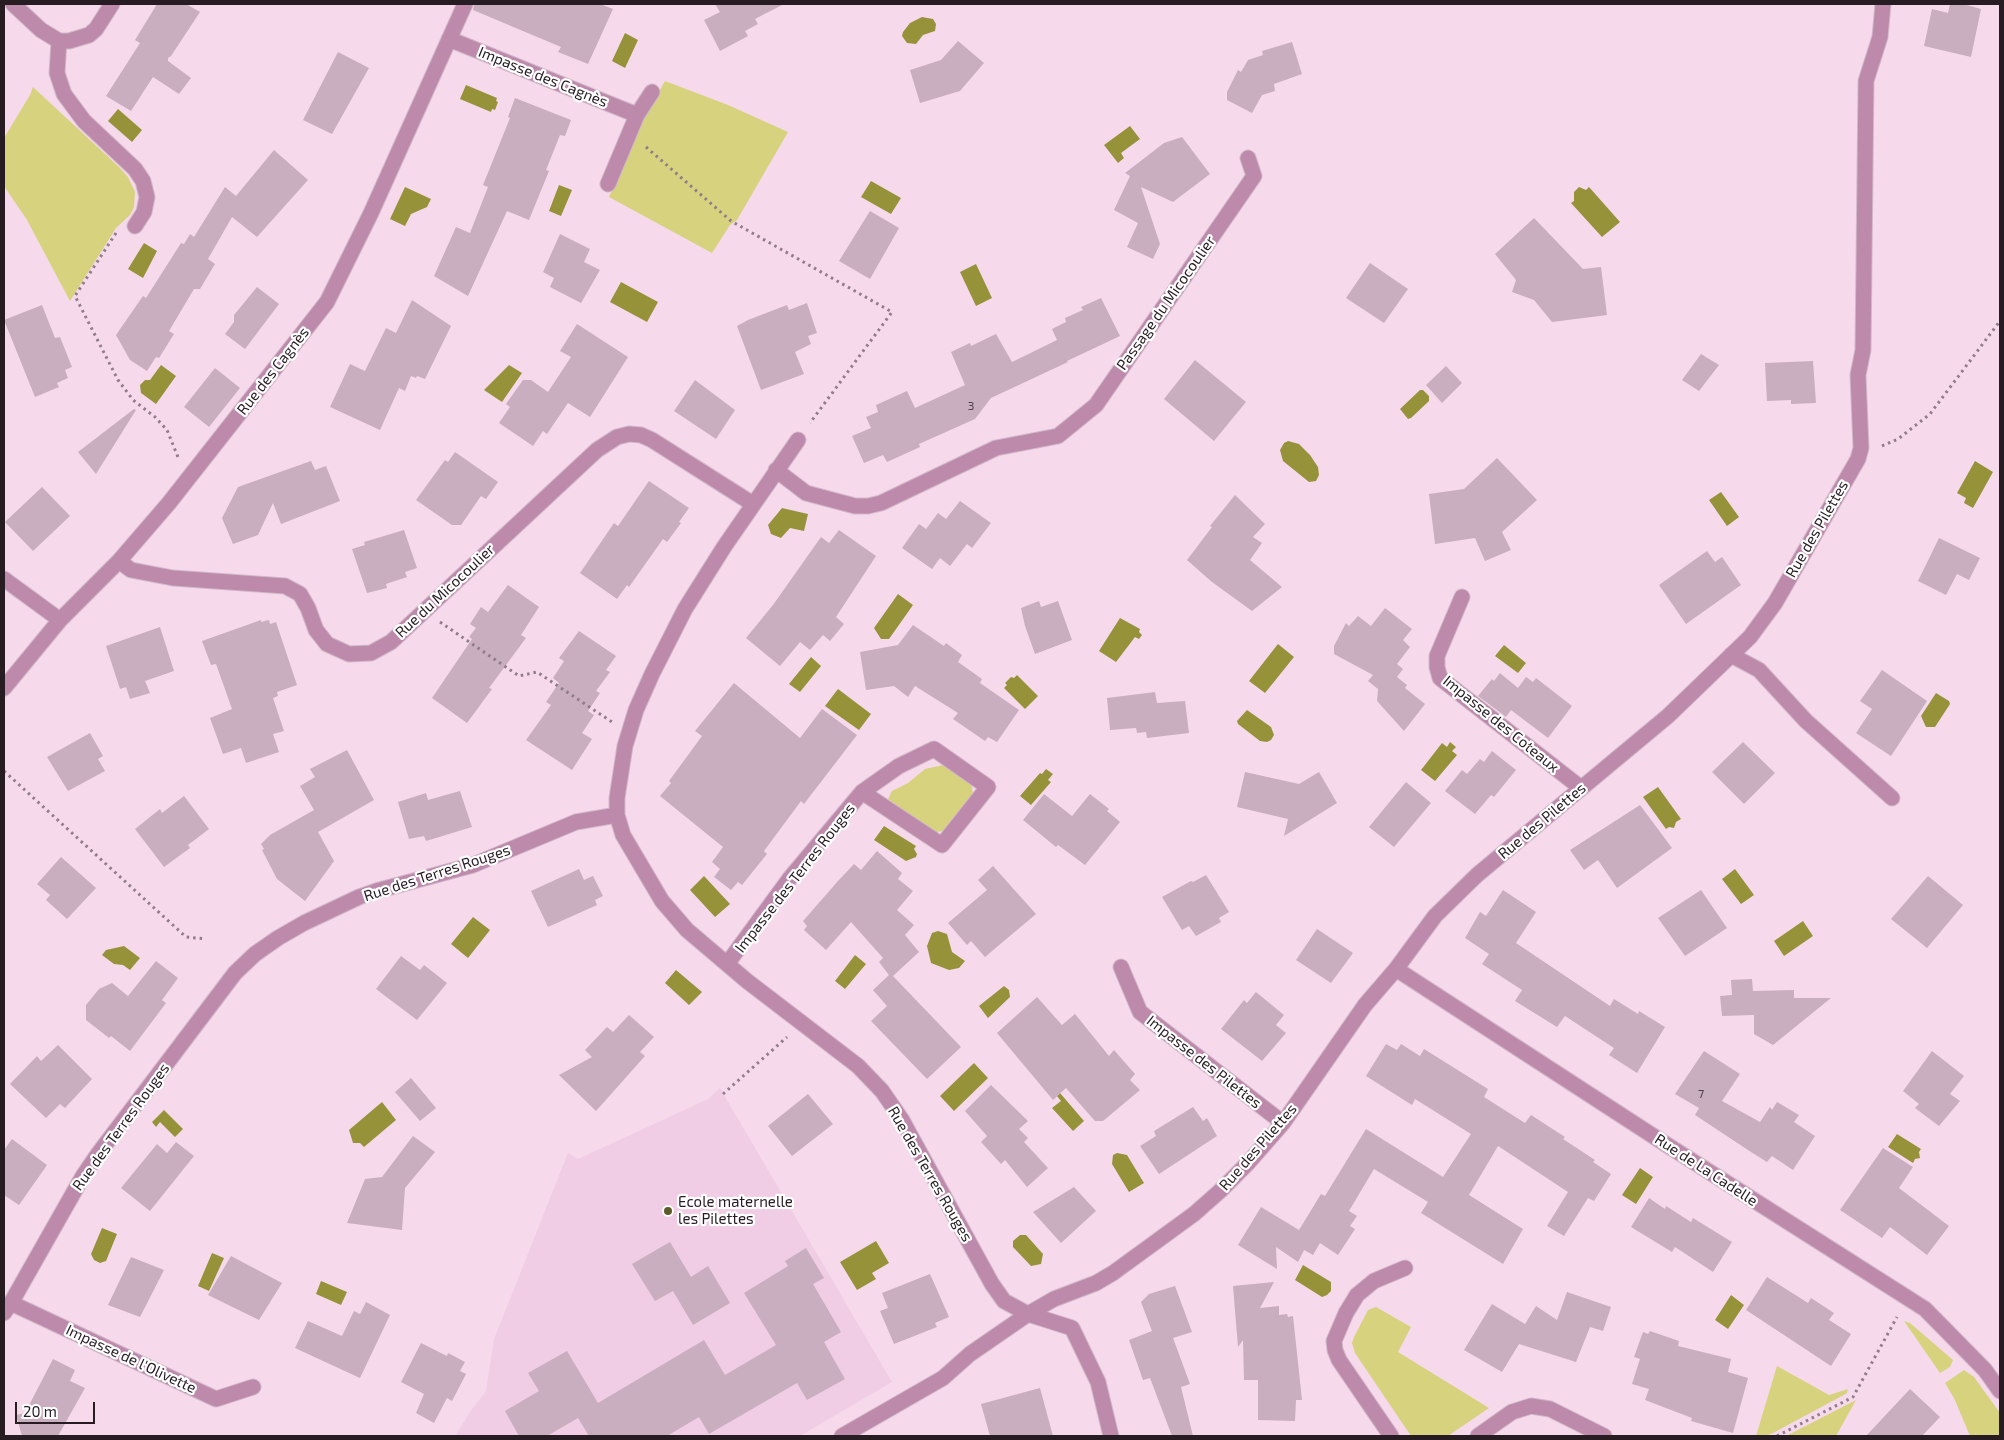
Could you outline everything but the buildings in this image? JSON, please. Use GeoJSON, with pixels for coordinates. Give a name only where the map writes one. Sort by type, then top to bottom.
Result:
{"type":"FeatureCollection","features":[{"type":"Feature","properties":{"kind":"street"},"geometry":{"type":"LineString","coordinates":[[12,4],[41,30],[59,41],[69,41],[89,35],[96,29],[112,4]]}},
{"type":"Feature","properties":{"kind":"street","name":"Rue des Cagnès"},"geometry":{"type":"LineString","coordinates":[[4,688],[60,620],[119,561],[169,503],[193,470],[327,302],[370,213],[465,4]]}},
{"type":"Feature","properties":{"kind":"street","name":"Rue des Pilettes"},"geometry":{"type":"LineString","coordinates":[[842,1436],[943,1378],[970,1354],[1028,1314],[1054,1300],[1096,1283],[1113,1273],[1186,1219],[1220,1191],[1283,1123],[1365,1005],[1396,969],[1442,909],[1478,875],[1668,716],[1750,637],[1775,602],[1859,454],[1862,434],[1858,401],[1858,375],[1863,350],[1866,81],[1880,38],[1884,4]]}},
{"type":"Feature","properties":{"kind":"street","name":"Impasse des Cagnès"},"geometry":{"type":"LineString","coordinates":[[449,39],[637,115]]}},
{"type":"Feature","properties":{"kind":"street"},"geometry":{"type":"LineString","coordinates":[[59,41],[57,73],[64,94],[84,121],[135,169],[143,181],[147,197],[144,212],[135,226]]}},
{"type":"Feature","properties":{"kind":"street"},"geometry":{"type":"LineString","coordinates":[[608,184],[637,115],[652,92]]}},
{"type":"Feature","properties":{"kind":"street","name":"Passage du Micocoulier"},"geometry":{"type":"LineString","coordinates":[[776,470],[806,493],[855,506],[868,506],[881,503],[996,448],[1058,436],[1096,405],[1254,176],[1248,158]]}},
{"type":"Feature","properties":{"kind":"street","name":"Rue du Micocoulier"},"geometry":{"type":"LineString","coordinates":[[119,561],[132,570],[173,578],[285,586],[300,594],[308,608],[316,630],[328,644],[349,654],[371,653],[390,642],[597,450],[617,438],[629,434],[652,440],[753,504]]}},
{"type":"Feature","properties":{"kind":"street"},"geometry":{"type":"LineString","coordinates":[[617,815],[619,779],[629,733],[636,710],[652,674],[685,609],[724,547],[798,440]]}},
{"type":"Feature","properties":{"kind":"street"},"geometry":{"type":"LineString","coordinates":[[4,579],[60,620]]}},
{"type":"Feature","properties":{"kind":"street","name":"Impasse des Coteaux"},"geometry":{"type":"LineString","coordinates":[[1462,597],[1438,656],[1437,667],[1440,678],[1581,788]]}},
{"type":"Feature","properties":{"kind":"street"},"geometry":{"type":"LineString","coordinates":[[1731,655],[1759,670],[1806,720],[1892,798]]}},
{"type":"Feature","properties":{"kind":"street","name":"Impasse des Terres Rouges"},"geometry":{"type":"LineString","coordinates":[[727,964],[790,878],[862,792],[899,766],[934,749],[988,787],[942,844],[862,792]]}},
{"type":"Feature","properties":{"kind":"street","name":"Rue des Terres Rouges"},"geometry":{"type":"LineString","coordinates":[[8,1308],[83,1176],[98,1154],[235,973],[255,954],[304,923],[359,897],[480,862],[576,822],[617,815],[623,835],[662,901],[687,930],[727,964],[858,1066],[882,1091],[902,1120],[992,1284],[1004,1302],[1028,1314],[1072,1328],[1098,1382],[1111,1436]]}},
{"type":"Feature","properties":{"kind":"street","name":"Impasse des Pilettes"},"geometry":{"type":"LineString","coordinates":[[1121,967],[1140,1012],[1283,1123]]}},
{"type":"Feature","properties":{"kind":"street","name":"Rue de La Cadelle"},"geometry":{"type":"LineString","coordinates":[[1396,969],[1925,1309],[1985,1370],[2000,1391]]}},
{"type":"Feature","properties":{"kind":"street"},"geometry":{"type":"LineString","coordinates":[[1392,1436],[1339,1360],[1334,1341],[1346,1313],[1357,1295],[1374,1281],[1406,1268]]}},
{"type":"Feature","properties":{"kind":"street","name":"Impasse de l'Olivette"},"geometry":{"type":"LineString","coordinates":[[8,1308],[216,1399],[253,1387]]}},
{"type":"Feature","properties":{"kind":"street"},"geometry":{"type":"LineString","coordinates":[[1478,1436],[1512,1412],[1531,1406],[1550,1409],[1604,1436]]}},
{"type":"Feature","properties":{"kind":"path"},"geometry":{"type":"LineString","coordinates":[[627,139],[642,143],[731,221],[892,312],[798,440]]}},
{"type":"Feature","properties":{"kind":"path"},"geometry":{"type":"LineString","coordinates":[[135,226],[119,228],[75,296],[118,380],[133,400],[155,417],[166,430],[180,462],[193,470]]}},
{"type":"Feature","properties":{"kind":"path"},"geometry":{"type":"LineString","coordinates":[[1859,454],[1898,439],[1930,414],[2000,321]]}},
{"type":"Feature","properties":{"kind":"path"},"geometry":{"type":"LineString","coordinates":[[424,611],[519,676],[537,672],[629,733]]}},
{"type":"Feature","properties":{"kind":"path"},"geometry":{"type":"LineString","coordinates":[[4,771],[186,938],[206,939]]}},
{"type":"Feature","properties":{"kind":"path"},"geometry":{"type":"LineString","coordinates":[[723,1094],[801,1022]]}},
{"type":"Feature","properties":{"kind":"path"},"geometry":{"type":"LineString","coordinates":[[1777,1436],[1853,1397],[1907,1299]]}},
{"type":"Feature","properties":{"kind":"shaded area"},"geometry":{"type":"Polygon","coordinates":[[[922,17],[933,19],[936,24],[935,31],[923,35],[916,44],[907,43],[902,36],[903,32],[910,23],[922,17]]]}},
{"type":"Feature","properties":{"kind":"shaded area"},"geometry":{"type":"Polygon","coordinates":[[[625,33],[638,40],[625,68],[612,61],[625,33]]]}},
{"type":"Feature","properties":{"kind":"shaded area"},"geometry":{"type":"Polygon","coordinates":[[[665,81],[728,105],[788,132],[737,220],[730,225],[712,253],[609,197],[644,118],[665,81]]]}},
{"type":"Feature","properties":{"kind":"shaded area"},"geometry":{"type":"Polygon","coordinates":[[[466,85],[497,98],[496,101],[498,102],[495,110],[492,109],[491,112],[460,99],[466,85]]]}},
{"type":"Feature","properties":{"kind":"shaded area"},"geometry":{"type":"Polygon","coordinates":[[[33,87],[119,167],[128,177],[135,192],[134,207],[130,215],[116,228],[70,301],[27,220],[4,186],[4,138],[33,87]]]}},
{"type":"Feature","properties":{"kind":"shaded area"},"geometry":{"type":"Polygon","coordinates":[[[118,109],[142,130],[132,142],[108,121],[118,109]]]}},
{"type":"Feature","properties":{"kind":"shaded area"},"geometry":{"type":"Polygon","coordinates":[[[1130,126],[1140,139],[1121,153],[1124,158],[1118,163],[1104,145],[1130,126]]]}},
{"type":"Feature","properties":{"kind":"shaded area"},"geometry":{"type":"Polygon","coordinates":[[[871,181],[901,198],[891,214],[861,197],[871,181]]]}},
{"type":"Feature","properties":{"kind":"shaded area"},"geometry":{"type":"Polygon","coordinates":[[[559,185],[572,190],[561,216],[549,211],[559,185]]]}},
{"type":"Feature","properties":{"kind":"shaded area"},"geometry":{"type":"Polygon","coordinates":[[[405,187],[431,199],[427,207],[411,214],[405,226],[390,219],[405,187]]]}},
{"type":"Feature","properties":{"kind":"shaded area"},"geometry":{"type":"Polygon","coordinates":[[[1579,187],[1586,190],[1589,187],[1620,222],[1602,237],[1571,203],[1574,201],[1574,192],[1579,187]]]}},
{"type":"Feature","properties":{"kind":"shaded area"},"geometry":{"type":"Polygon","coordinates":[[[144,243],[157,251],[143,278],[128,269],[144,243]]]}},
{"type":"Feature","properties":{"kind":"shaded area"},"geometry":{"type":"Polygon","coordinates":[[[976,264],[992,298],[976,306],[960,272],[976,264]]]}},
{"type":"Feature","properties":{"kind":"shaded area"},"geometry":{"type":"Polygon","coordinates":[[[621,282],[658,302],[647,322],[610,302],[621,282]]]}},
{"type":"Feature","properties":{"kind":"shaded area"},"geometry":{"type":"Polygon","coordinates":[[[161,365],[176,376],[156,404],[141,393],[140,385],[145,380],[150,380],[161,365]]]}},
{"type":"Feature","properties":{"kind":"shaded area"},"geometry":{"type":"Polygon","coordinates":[[[509,365],[522,373],[502,402],[484,390],[509,365]]]}},
{"type":"Feature","properties":{"kind":"shaded area"},"geometry":{"type":"Polygon","coordinates":[[[1420,390],[1423,390],[1429,396],[1429,401],[1408,419],[1400,409],[1420,390]]]}},
{"type":"Feature","properties":{"kind":"shaded area"},"geometry":{"type":"Polygon","coordinates":[[[1288,441],[1299,444],[1310,455],[1318,467],[1319,475],[1316,481],[1309,482],[1283,461],[1280,450],[1284,443],[1288,441]]]}},
{"type":"Feature","properties":{"kind":"shaded area"},"geometry":{"type":"Polygon","coordinates":[[[1975,461],[1993,472],[1973,508],[1964,503],[1966,498],[1957,493],[1975,461]]]}},
{"type":"Feature","properties":{"kind":"shaded area"},"geometry":{"type":"Polygon","coordinates":[[[1721,492],[1739,517],[1727,526],[1709,500],[1721,492]]]}},
{"type":"Feature","properties":{"kind":"shaded area"},"geometry":{"type":"Polygon","coordinates":[[[782,508],[808,514],[804,531],[790,528],[781,538],[771,534],[768,525],[782,508]]]}},
{"type":"Feature","properties":{"kind":"shaded area"},"geometry":{"type":"Polygon","coordinates":[[[898,594],[913,605],[889,639],[881,639],[874,628],[898,594]]]}},
{"type":"Feature","properties":{"kind":"shaded area"},"geometry":{"type":"Polygon","coordinates":[[[1120,618],[1140,629],[1139,632],[1142,635],[1139,639],[1135,637],[1116,662],[1099,651],[1120,618]]]}},
{"type":"Feature","properties":{"kind":"shaded area"},"geometry":{"type":"Polygon","coordinates":[[[1278,644],[1294,657],[1265,693],[1249,681],[1278,644]]]}},
{"type":"Feature","properties":{"kind":"shaded area"},"geometry":{"type":"Polygon","coordinates":[[[1504,645],[1526,663],[1518,673],[1495,656],[1504,645]]]}},
{"type":"Feature","properties":{"kind":"shaded area"},"geometry":{"type":"Polygon","coordinates":[[[811,657],[821,666],[800,692],[789,684],[811,657]]]}},
{"type":"Feature","properties":{"kind":"shaded area"},"geometry":{"type":"Polygon","coordinates":[[[1017,675],[1038,696],[1025,709],[1004,688],[1007,685],[1005,683],[1011,677],[1014,678],[1017,675]]]}},
{"type":"Feature","properties":{"kind":"shaded area"},"geometry":{"type":"Polygon","coordinates":[[[838,689],[871,714],[859,730],[825,706],[838,689]]]}},
{"type":"Feature","properties":{"kind":"shaded area"},"geometry":{"type":"Polygon","coordinates":[[[1936,693],[1949,701],[1950,704],[1935,727],[1926,727],[1921,716],[1936,693]]]}},
{"type":"Feature","properties":{"kind":"shaded area"},"geometry":{"type":"Polygon","coordinates":[[[1247,710],[1271,727],[1274,735],[1271,740],[1267,742],[1260,741],[1238,724],[1237,721],[1247,710]]]}},
{"type":"Feature","properties":{"kind":"shaded area"},"geometry":{"type":"Polygon","coordinates":[[[1450,742],[1456,747],[1452,751],[1457,755],[1435,781],[1421,770],[1442,743],[1447,747],[1450,742]]]}},
{"type":"Feature","properties":{"kind":"shaded area"},"geometry":{"type":"Polygon","coordinates":[[[948,764],[971,781],[973,794],[971,799],[943,831],[931,830],[888,799],[892,791],[908,783],[925,769],[948,764]]]}},
{"type":"Feature","properties":{"kind":"shaded area"},"geometry":{"type":"Polygon","coordinates":[[[1046,769],[1053,774],[1048,780],[1051,782],[1031,805],[1020,796],[1040,773],[1042,774],[1046,769]]]}},
{"type":"Feature","properties":{"kind":"shaded area"},"geometry":{"type":"Polygon","coordinates":[[[1658,787],[1681,819],[1676,822],[1674,828],[1669,827],[1666,829],[1643,797],[1658,787]]]}},
{"type":"Feature","properties":{"kind":"shaded area"},"geometry":{"type":"Polygon","coordinates":[[[884,826],[916,846],[914,849],[917,854],[916,857],[906,861],[874,840],[884,826]]]}},
{"type":"Feature","properties":{"kind":"shaded area"},"geometry":{"type":"Polygon","coordinates":[[[1735,869],[1754,895],[1741,904],[1722,879],[1735,869]]]}},
{"type":"Feature","properties":{"kind":"shaded area"},"geometry":{"type":"Polygon","coordinates":[[[704,876],[730,904],[715,917],[690,890],[704,876]]]}},
{"type":"Feature","properties":{"kind":"shaded area"},"geometry":{"type":"Polygon","coordinates":[[[473,917],[490,930],[468,958],[451,944],[473,917]]]}},
{"type":"Feature","properties":{"kind":"shaded area"},"geometry":{"type":"Polygon","coordinates":[[[1803,921],[1813,936],[1784,956],[1774,941],[1803,921]]]}},
{"type":"Feature","properties":{"kind":"shaded area"},"geometry":{"type":"Polygon","coordinates":[[[938,931],[947,934],[952,952],[965,961],[959,968],[949,970],[931,963],[927,946],[932,933],[938,931]]]}},
{"type":"Feature","properties":{"kind":"shaded area"},"geometry":{"type":"Polygon","coordinates":[[[124,946],[140,958],[130,970],[123,965],[114,964],[102,955],[106,950],[124,946]]]}},
{"type":"Feature","properties":{"kind":"shaded area"},"geometry":{"type":"Polygon","coordinates":[[[855,955],[866,964],[845,989],[835,981],[855,955]]]}},
{"type":"Feature","properties":{"kind":"shaded area"},"geometry":{"type":"Polygon","coordinates":[[[676,970],[702,992],[689,1005],[665,983],[676,970]]]}},
{"type":"Feature","properties":{"kind":"shaded area"},"geometry":{"type":"Polygon","coordinates":[[[1004,986],[1009,990],[1010,997],[988,1018],[979,1006],[1004,986]]]}},
{"type":"Feature","properties":{"kind":"shaded area"},"geometry":{"type":"Polygon","coordinates":[[[974,1063],[988,1078],[954,1111],[940,1096],[974,1063]]]}},
{"type":"Feature","properties":{"kind":"shaded area","name":"Ecole maternelle les Pilettes"},"geometry":{"type":"Polygon","coordinates":[[[720,1088],[892,1382],[800,1436],[455,1436],[486,1391],[494,1339],[568,1153],[578,1159],[708,1099],[720,1088]]]}},
{"type":"Feature","properties":{"kind":"shaded area"},"geometry":{"type":"Polygon","coordinates":[[[1060,1093],[1084,1121],[1073,1131],[1052,1108],[1061,1101],[1057,1096],[1060,1093]]]}},
{"type":"Feature","properties":{"kind":"shaded area"},"geometry":{"type":"Polygon","coordinates":[[[382,1102],[396,1120],[364,1147],[360,1143],[353,1143],[349,1130],[382,1102]]]}},
{"type":"Feature","properties":{"kind":"shaded area"},"geometry":{"type":"Polygon","coordinates":[[[164,1110],[183,1129],[175,1137],[160,1122],[156,1127],[152,1122],[164,1110]]]}},
{"type":"Feature","properties":{"kind":"shaded area"},"geometry":{"type":"Polygon","coordinates":[[[1897,1134],[1921,1149],[1919,1152],[1920,1158],[1915,1159],[1913,1163],[1888,1147],[1897,1134]]]}},
{"type":"Feature","properties":{"kind":"shaded area"},"geometry":{"type":"Polygon","coordinates":[[[1117,1153],[1127,1155],[1144,1183],[1129,1192],[1112,1164],[1113,1155],[1117,1153]]]}},
{"type":"Feature","properties":{"kind":"shaded area"},"geometry":{"type":"Polygon","coordinates":[[[1640,1168],[1653,1177],[1636,1204],[1622,1195],[1640,1168]]]}},
{"type":"Feature","properties":{"kind":"shaded area"},"geometry":{"type":"Polygon","coordinates":[[[102,1228],[117,1234],[106,1261],[100,1263],[94,1260],[91,1254],[102,1228]]]}},
{"type":"Feature","properties":{"kind":"shaded area"},"geometry":{"type":"Polygon","coordinates":[[[1020,1235],[1026,1235],[1043,1254],[1041,1264],[1031,1266],[1013,1247],[1013,1241],[1020,1235]]]}},
{"type":"Feature","properties":{"kind":"shaded area"},"geometry":{"type":"Polygon","coordinates":[[[876,1241],[889,1263],[872,1273],[876,1279],[857,1290],[840,1262],[876,1241]]]}},
{"type":"Feature","properties":{"kind":"shaded area"},"geometry":{"type":"Polygon","coordinates":[[[212,1253],[224,1258],[209,1291],[198,1286],[212,1253]]]}},
{"type":"Feature","properties":{"kind":"shaded area"},"geometry":{"type":"Polygon","coordinates":[[[1303,1265],[1331,1282],[1331,1291],[1327,1295],[1322,1297],[1295,1280],[1303,1265]]]}},
{"type":"Feature","properties":{"kind":"shaded area"},"geometry":{"type":"Polygon","coordinates":[[[321,1281],[347,1292],[341,1305],[316,1294],[321,1281]]]}},
{"type":"Feature","properties":{"kind":"shaded area"},"geometry":{"type":"Polygon","coordinates":[[[1731,1295],[1744,1305],[1728,1329],[1715,1320],[1731,1295]]]}},
{"type":"Feature","properties":{"kind":"shaded area"},"geometry":{"type":"Polygon","coordinates":[[[1376,1307],[1411,1327],[1398,1352],[1489,1408],[1448,1436],[1411,1436],[1355,1353],[1352,1343],[1368,1310],[1376,1307]]]}},
{"type":"Feature","properties":{"kind":"shaded area"},"geometry":{"type":"Polygon","coordinates":[[[1904,1321],[1910,1323],[1953,1360],[1950,1367],[1940,1373],[1904,1321]]]}},
{"type":"Feature","properties":{"kind":"shaded area"},"geometry":{"type":"Polygon","coordinates":[[[1777,1366],[1829,1395],[1848,1389],[1847,1393],[1773,1433],[1765,1436],[1756,1436],[1777,1366]]]}},
{"type":"Feature","properties":{"kind":"shaded area"},"geometry":{"type":"Polygon","coordinates":[[[1964,1370],[1974,1377],[2000,1413],[2000,1436],[1970,1436],[1954,1398],[1945,1383],[1964,1370]]]}},
{"type":"Feature","properties":{"kind":"shaded area"},"geometry":{"type":"Polygon","coordinates":[[[1856,1400],[1836,1436],[1786,1436],[1856,1400]]]}},
{"type":"Feature","properties":{"kind":"place","name":"Ecole maternelle les Pilettes"},"geometry":{"type":"Point","coordinates":[668,1211]}}]}
